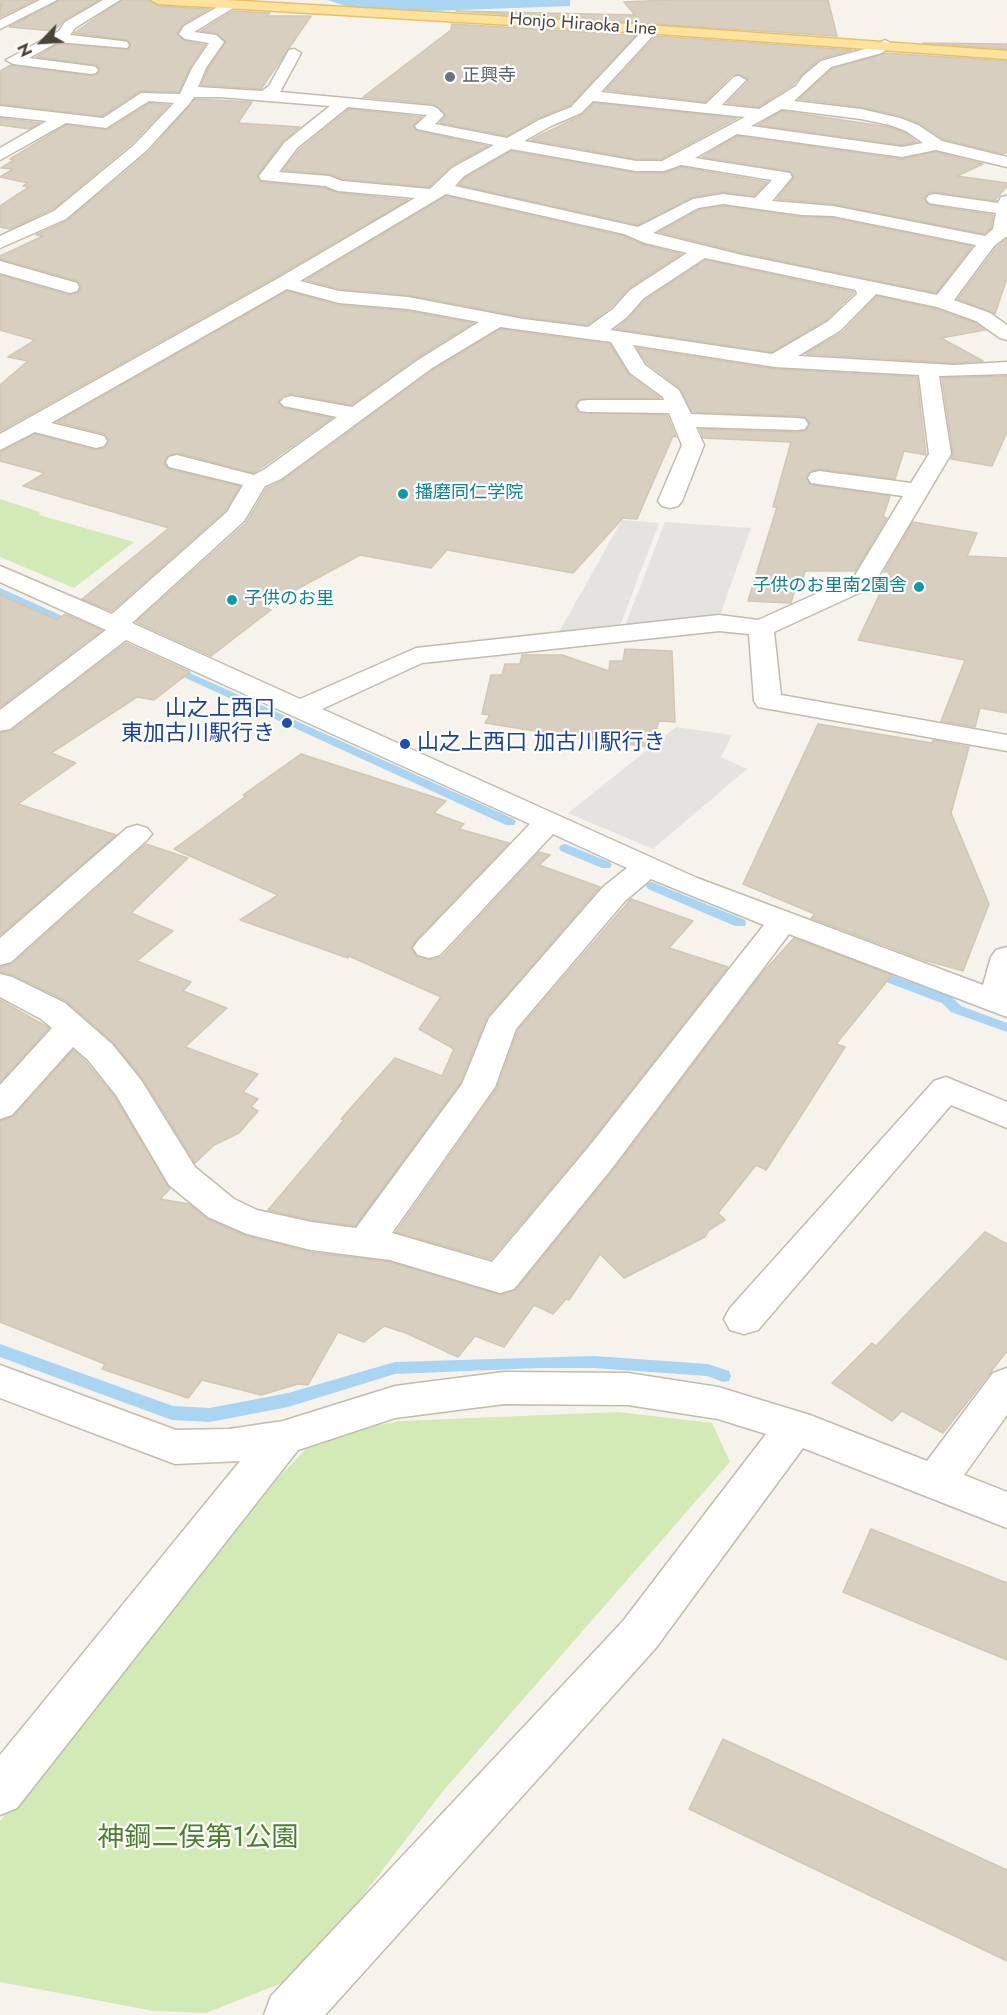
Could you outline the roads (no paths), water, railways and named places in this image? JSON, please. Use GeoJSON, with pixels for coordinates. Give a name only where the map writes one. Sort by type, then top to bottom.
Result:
{"type":"FeatureCollection","features":[{"type":"Feature","properties":{"kind":"main road","name":"Honjo Hiraoka Line"},"geometry":{"type":"LineString","coordinates":[[158,0],[885,44],[1007,55]]}},
{"type":"Feature","properties":{"kind":"street"},"geometry":{"type":"LineString","coordinates":[[0,26],[50,0]]}},
{"type":"Feature","properties":{"kind":"street"},"geometry":{"type":"LineString","coordinates":[[91,70],[13,60],[64,34],[70,25],[113,0]]}},
{"type":"Feature","properties":{"kind":"street"},"geometry":{"type":"LineString","coordinates":[[0,243],[60,215],[140,148],[186,96],[217,42],[211,38],[186,34],[189,29],[225,3]]}},
{"type":"Feature","properties":{"kind":"street"},"geometry":{"type":"LineString","coordinates":[[0,26],[9,27],[0,31]]}},
{"type":"Feature","properties":{"kind":"street"},"geometry":{"type":"LineString","coordinates":[[0,443],[284,283],[437,191],[458,172],[546,123],[576,110],[652,29]]}},
{"type":"Feature","properties":{"kind":"street"},"geometry":{"type":"LineString","coordinates":[[56,38],[122,45]]}},
{"type":"Feature","properties":{"kind":"street"},"geometry":{"type":"LineString","coordinates":[[0,111],[106,123],[146,96],[265,96],[345,102],[432,111],[436,115],[423,126],[591,159],[656,167],[679,160],[780,104],[801,89],[808,79],[826,64],[877,50],[885,44]]}},
{"type":"Feature","properties":{"kind":"street"},"geometry":{"type":"LineString","coordinates":[[265,96],[275,89],[294,53]]}},
{"type":"Feature","properties":{"kind":"street"},"geometry":{"type":"LineString","coordinates":[[710,108],[739,80]]}},
{"type":"Feature","properties":{"kind":"street"},"geometry":{"type":"LineString","coordinates":[[591,96],[760,114]]}},
{"type":"Feature","properties":{"kind":"street"},"geometry":{"type":"LineString","coordinates":[[345,102],[291,145],[267,176],[329,181],[338,186],[437,191],[640,233],[651,238],[725,257],[942,302],[983,317],[1007,334]]}},
{"type":"Feature","properties":{"kind":"street"},"geometry":{"type":"LineString","coordinates":[[780,104],[894,120],[912,128],[936,145],[1007,162]]}},
{"type":"Feature","properties":{"kind":"street"},"geometry":{"type":"LineString","coordinates":[[0,155],[62,118]]}},
{"type":"Feature","properties":{"kind":"street"},"geometry":{"type":"LineString","coordinates":[[735,129],[902,152],[936,145]]}},
{"type":"Feature","properties":{"kind":"street"},"geometry":{"type":"LineString","coordinates":[[569,173],[591,159]]}},
{"type":"Feature","properties":{"kind":"street"},"geometry":{"type":"LineString","coordinates":[[679,160],[784,177],[759,204]]}},
{"type":"Feature","properties":{"kind":"street"},"geometry":{"type":"LineString","coordinates":[[641,182],[656,167]]}},
{"type":"Feature","properties":{"kind":"street"},"geometry":{"type":"LineString","coordinates":[[298,198],[319,180]]}},
{"type":"Feature","properties":{"kind":"street"},"geometry":{"type":"LineString","coordinates":[[640,233],[700,202],[723,199],[794,209],[834,211],[999,235]]}},
{"type":"Feature","properties":{"kind":"street"},"geometry":{"type":"LineString","coordinates":[[935,199],[1006,205],[999,235],[942,302]]}},
{"type":"Feature","properties":{"kind":"street"},"geometry":{"type":"LineString","coordinates":[[770,225],[794,209]]}},
{"type":"Feature","properties":{"kind":"street"},"geometry":{"type":"LineString","coordinates":[[725,257],[744,246]]}},
{"type":"Feature","properties":{"kind":"street"},"geometry":{"type":"LineString","coordinates":[[592,334],[620,313],[637,294],[703,251]]}},
{"type":"Feature","properties":{"kind":"street"},"geometry":{"type":"LineString","coordinates":[[0,267],[69,287]]}},
{"type":"Feature","properties":{"kind":"street"},"geometry":{"type":"LineString","coordinates":[[284,283],[339,297],[408,303],[497,320],[775,361],[981,371],[1007,368]]}},
{"type":"Feature","properties":{"kind":"street"},"geometry":{"type":"LineString","coordinates":[[775,361],[834,326],[867,295],[864,287]]}},
{"type":"Feature","properties":{"kind":"street"},"geometry":{"type":"LineString","coordinates":[[0,723],[119,627],[236,516],[256,482],[273,474],[425,364],[497,320]]}},
{"type":"Feature","properties":{"kind":"street"},"geometry":{"type":"LineString","coordinates":[[618,337],[637,369],[672,394],[693,445],[670,501]]}},
{"type":"Feature","properties":{"kind":"street"},"geometry":{"type":"LineString","coordinates":[[300,709],[416,656],[719,623],[761,628],[863,582],[940,454],[928,369]]}},
{"type":"Feature","properties":{"kind":"street"},"geometry":{"type":"LineString","coordinates":[[291,401],[355,414]]}},
{"type":"Feature","properties":{"kind":"street"},"geometry":{"type":"LineString","coordinates":[[588,406],[797,424]]}},
{"type":"Feature","properties":{"kind":"street"},"geometry":{"type":"LineString","coordinates":[[32,425],[96,442]]}},
{"type":"Feature","properties":{"kind":"street"},"geometry":{"type":"LineString","coordinates":[[177,462],[256,482]]}},
{"type":"Feature","properties":{"kind":"street"},"geometry":{"type":"LineString","coordinates":[[819,477],[916,491]]}},
{"type":"Feature","properties":{"kind":"street"},"geometry":{"type":"LineString","coordinates":[[0,573],[647,867],[1001,1004],[1007,957]]}},
{"type":"Feature","properties":{"kind":"street"},"geometry":{"type":"LineString","coordinates":[[761,628],[768,701],[1007,743]]}},
{"type":"Feature","properties":{"kind":"street"},"geometry":{"type":"LineString","coordinates":[[429,948],[548,822]]}},
{"type":"Feature","properties":{"kind":"street"},"geometry":{"type":"LineString","coordinates":[[0,955],[137,834]]}},
{"type":"Feature","properties":{"kind":"street"},"geometry":{"type":"LineString","coordinates":[[365,1243],[478,1087],[501,1026],[614,894],[647,867]]}},
{"type":"Feature","properties":{"kind":"street"},"geometry":{"type":"LineString","coordinates":[[0,984],[53,1011],[100,1052],[116,1069],[182,1176],[221,1208],[257,1223],[311,1236],[390,1246],[500,1279],[600,1158],[783,921]]}},
{"type":"Feature","properties":{"kind":"street"},"geometry":{"type":"LineString","coordinates":[[0,1107],[72,1027]]}},
{"type":"Feature","properties":{"kind":"street"},"geometry":{"type":"LineString","coordinates":[[744,1319],[946,1089],[1007,1116]]}},
{"type":"Feature","properties":{"kind":"street"},"geometry":{"type":"LineString","coordinates":[[0,1381],[175,1447],[229,1446],[283,1438],[395,1402],[504,1388],[628,1389],[718,1403],[795,1427],[1007,1510]]}},
{"type":"Feature","properties":{"kind":"street"},"geometry":{"type":"LineString","coordinates":[[936,1481],[1007,1384]]}},
{"type":"Feature","properties":{"kind":"street"},"geometry":{"type":"LineString","coordinates":[[290,2015],[639,1635],[795,1427]]}},
{"type":"Feature","properties":{"kind":"street"},"geometry":{"type":"LineString","coordinates":[[0,1792],[283,1438]]}},
{"type":"Feature","properties":{"kind":"water"},"geometry":{"type":"Polygon","coordinates":[[[327,0],[570,0],[570,6],[432,11],[352,8],[327,0]]]}},
{"type":"Feature","properties":{"kind":"waterway"},"geometry":{"type":"LineString","coordinates":[[0,591],[96,635]]}},
{"type":"Feature","properties":{"kind":"waterway"},"geometry":{"type":"LineString","coordinates":[[170,667],[510,822]]}},
{"type":"Feature","properties":{"kind":"waterway"},"geometry":{"type":"LineString","coordinates":[[565,848],[606,865]]}},
{"type":"Feature","properties":{"kind":"waterway"},"geometry":{"type":"LineString","coordinates":[[652,886],[740,923]]}},
{"type":"Feature","properties":{"kind":"waterway"},"geometry":{"type":"LineString","coordinates":[[872,972],[947,1000],[956,1009],[1007,1028]]}},
{"type":"Feature","properties":{"kind":"waterway"},"geometry":{"type":"LineString","coordinates":[[0,1350],[172,1413],[210,1415],[288,1400],[395,1368],[594,1362],[708,1370],[723,1376]]}},
{"type":"Feature","properties":{"kind":"place","name":"正興寺"},"geometry":{"type":"Point","coordinates":[450,77]}},
{"type":"Feature","properties":{"kind":"place","name":"播磨同仁学院"},"geometry":{"type":"Point","coordinates":[403,494]}},
{"type":"Feature","properties":{"kind":"place","name":"子供のお里南２園舎"},"geometry":{"type":"Point","coordinates":[919,587]}},
{"type":"Feature","properties":{"kind":"place","name":"子供のお里"},"geometry":{"type":"Point","coordinates":[232,600]}},
{"type":"Feature","properties":{"kind":"place","name":"山之上西口 東加古川駅行き"},"geometry":{"type":"Point","coordinates":[287,723]}},
{"type":"Feature","properties":{"kind":"place","name":"山之上西口 加古川駅行き"},"geometry":{"type":"Point","coordinates":[405,744]}},
{"type":"Feature","properties":{"kind":"park label","name":"神鋼二俣第1公園"},"geometry":{"type":"Point","coordinates":[198,1839]}}]}
